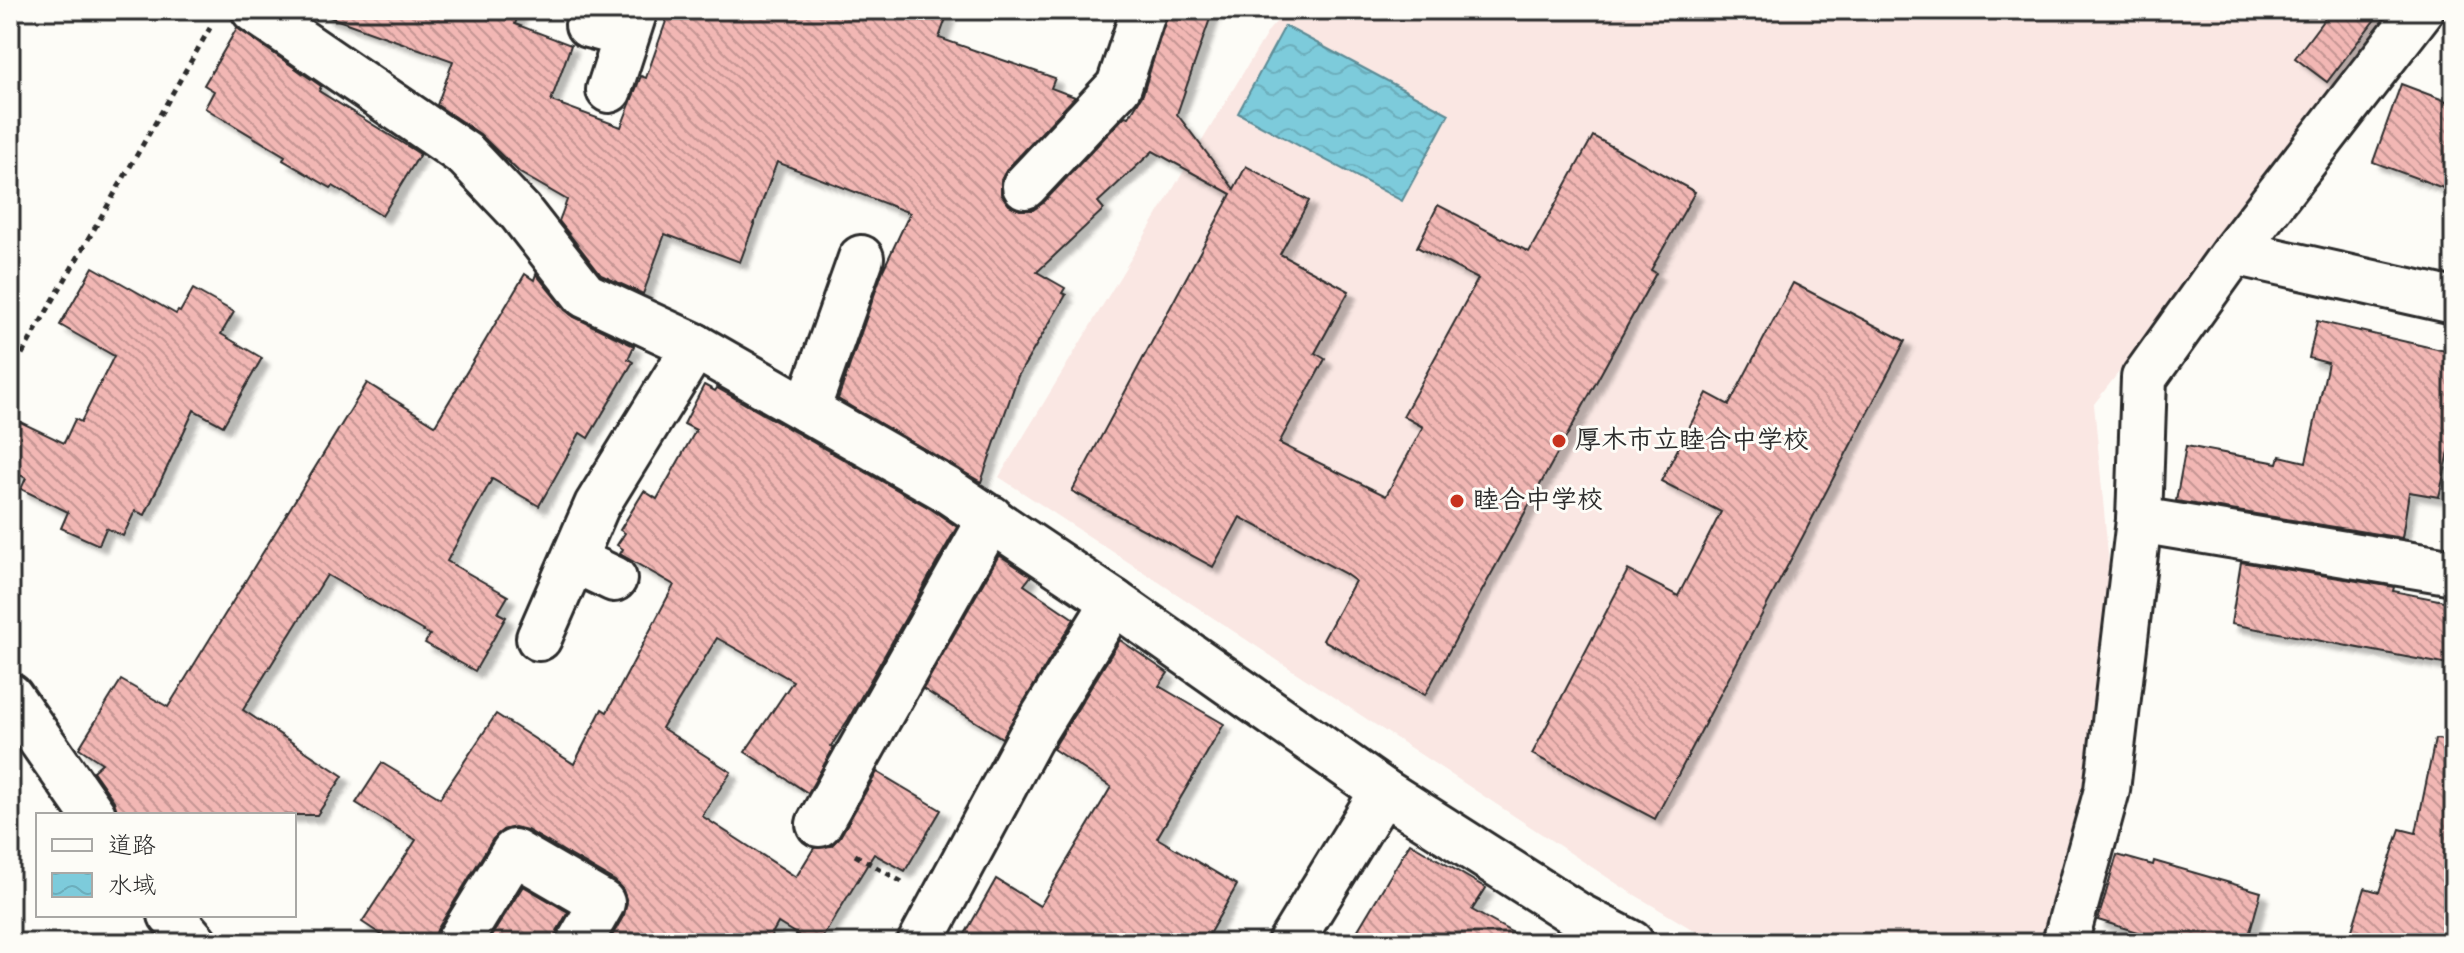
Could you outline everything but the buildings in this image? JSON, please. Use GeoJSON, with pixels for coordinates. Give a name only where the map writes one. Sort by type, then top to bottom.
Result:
{"type":"FeatureCollection","features":[{"type":"Feature","properties":{"kind":"street"},"geometry":{"type":"LineString","coordinates":[[254,10],[466,155],[520,212],[585,295],[695,346],[991,518],[1383,791],[1579,916],[1631,943]]}},
{"type":"Feature","properties":{"kind":"street"},"geometry":{"type":"LineString","coordinates":[[1025,186],[1119,86],[1144,10]]}},
{"type":"Feature","properties":{"kind":"street"},"geometry":{"type":"LineString","coordinates":[[2065,943],[2107,790],[2139,520],[2144,378],[2234,252],[2421,10]]}},
{"type":"Feature","properties":{"kind":"street"},"geometry":{"type":"LineString","coordinates":[[609,90],[617,23]]}},
{"type":"Feature","properties":{"kind":"street"},"geometry":{"type":"LineString","coordinates":[[2234,252],[2454,301]]}},
{"type":"Feature","properties":{"kind":"street"},"geometry":{"type":"LineString","coordinates":[[807,410],[861,258]]}},
{"type":"Feature","properties":{"kind":"street"},"geometry":{"type":"LineString","coordinates":[[539,638],[597,505],[695,346]]}},
{"type":"Feature","properties":{"kind":"street"},"geometry":{"type":"LineString","coordinates":[[819,824],[991,518]]}},
{"type":"Feature","properties":{"kind":"street"},"geometry":{"type":"LineString","coordinates":[[2139,520],[2454,572]]}},
{"type":"Feature","properties":{"kind":"street"},"geometry":{"type":"LineString","coordinates":[[574,560],[614,579]]}},
{"type":"Feature","properties":{"kind":"street"},"geometry":{"type":"LineString","coordinates":[[920,943],[1030,738],[1114,602]]}},
{"type":"Feature","properties":{"kind":"street"},"geometry":{"type":"LineString","coordinates":[[10,696],[92,813]]}},
{"type":"Feature","properties":{"kind":"street"},"geometry":{"type":"LineString","coordinates":[[1290,943],[1383,791]]}},
{"type":"Feature","properties":{"kind":"street"},"geometry":{"type":"LineString","coordinates":[[458,943],[514,852],[602,903],[579,943]]}},
{"type":"Feature","properties":{"kind":"street"},"geometry":{"type":"LineString","coordinates":[[173,917],[195,943]]}},
{"type":"Feature","properties":{"kind":"path"},"geometry":{"type":"LineString","coordinates":[[10,375],[213,24]]}},
{"type":"Feature","properties":{"kind":"path"},"geometry":{"type":"LineString","coordinates":[[819,824],[827,838],[941,904]]}},
{"type":"Feature","properties":{"kind":"shaded area","name":"厚木市立睦合中学校"},"geometry":{"type":"Polygon","coordinates":[[[1287,10],[2401,10],[2094,404],[2110,575],[2089,821],[2046,943],[1715,943],[1625,889],[999,477],[1269,30],[1287,10]]]}},
{"type":"Feature","properties":{"kind":"water"},"geometry":{"type":"Polygon","coordinates":[[[1285,26],[1449,114],[1402,201],[1238,113],[1285,26]]]}},
{"type":"Feature","properties":{"kind":"place","name":"厚木市立睦合中学校"},"geometry":{"type":"Point","coordinates":[1559,441]}},
{"type":"Feature","properties":{"kind":"place","name":"睦合中学校"},"geometry":{"type":"Point","coordinates":[1457,501]}}]}
